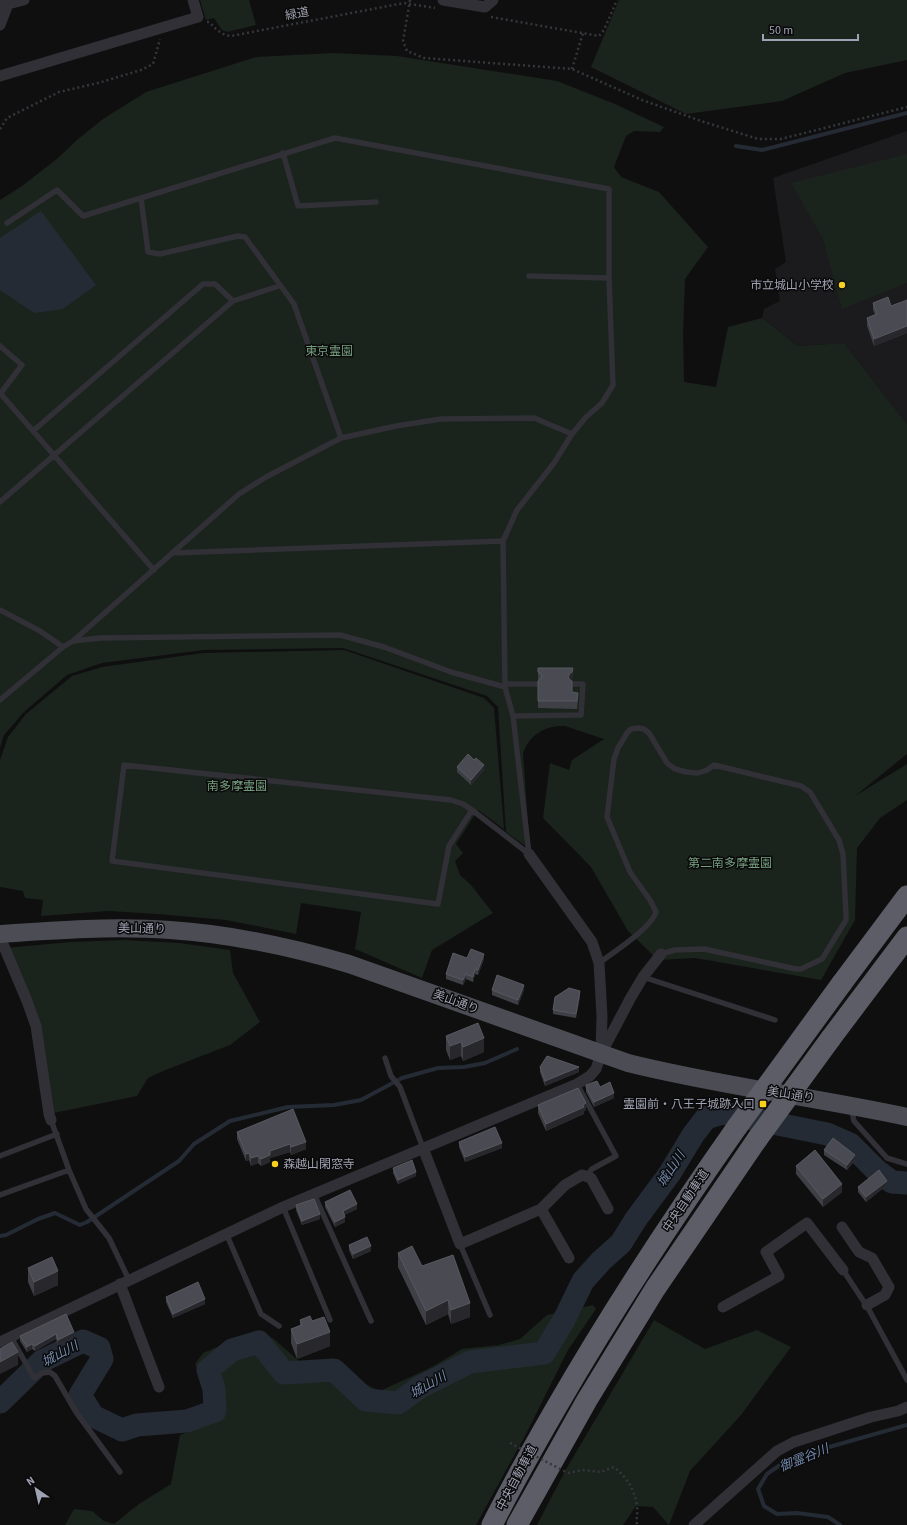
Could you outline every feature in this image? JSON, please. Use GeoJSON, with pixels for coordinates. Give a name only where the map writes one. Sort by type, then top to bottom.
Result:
{"type":"FeatureCollection","features":[{"type":"Feature","properties":{"kind":"highway","name":"中央自動車道"},"geometry":{"type":"LineString","coordinates":[[492,1525],[513,1484],[583,1361],[685,1201],[737,1127],[907,896]]}},
{"type":"Feature","properties":{"kind":"highway","name":"中央自動車道"},"geometry":{"type":"LineString","coordinates":[[517,1525],[587,1400],[655,1289],[758,1138],[907,937]]}},
{"type":"Feature","properties":{"kind":"main road","name":"美山通り"},"geometry":{"type":"LineString","coordinates":[[0,934],[90,928],[131,928],[188,931],[250,940],[316,954],[349,964],[628,1063],[746,1088],[850,1104],[907,1117]]}},
{"type":"Feature","properties":{"kind":"street"},"geometry":{"type":"LineString","coordinates":[[0,26],[4,5],[24,0]]}},
{"type":"Feature","properties":{"kind":"street"},"geometry":{"type":"LineString","coordinates":[[0,76],[198,17],[193,0]]}},
{"type":"Feature","properties":{"kind":"street"},"geometry":{"type":"LineString","coordinates":[[441,4],[486,7],[493,0]]}},
{"type":"Feature","properties":{"kind":"street"},"geometry":{"type":"LineString","coordinates":[[529,854],[592,942],[599,963],[602,1016],[601,1054]]}},
{"type":"Feature","properties":{"kind":"street"},"geometry":{"type":"LineString","coordinates":[[0,937],[28,1001],[36,1026],[51,1120]]}},
{"type":"Feature","properties":{"kind":"street"},"geometry":{"type":"LineString","coordinates":[[3,1340],[283,1207],[577,1084],[590,1076],[596,1069],[601,1054],[643,977],[661,954]]}},
{"type":"Feature","properties":{"kind":"street"},"geometry":{"type":"LineString","coordinates":[[422,1148],[460,1244],[542,1209],[565,1185],[582,1175],[591,1178],[608,1209]]}},
{"type":"Feature","properties":{"kind":"street"},"geometry":{"type":"LineString","coordinates":[[542,1209],[569,1258]]}},
{"type":"Feature","properties":{"kind":"street"},"geometry":{"type":"LineString","coordinates":[[723,1307],[779,1276],[766,1252],[807,1224],[843,1270]]}},
{"type":"Feature","properties":{"kind":"street"},"geometry":{"type":"LineString","coordinates":[[842,1227],[859,1252],[872,1258],[889,1287],[884,1296],[867,1305]]}},
{"type":"Feature","properties":{"kind":"street"},"geometry":{"type":"LineString","coordinates":[[124,1282],[160,1387]]}},
{"type":"Feature","properties":{"kind":"street"},"geometry":{"type":"LineString","coordinates":[[694,1525],[777,1451],[794,1442],[907,1407]]}},
{"type":"Feature","properties":{"kind":"lane"},"geometry":{"type":"LineString","coordinates":[[7,223],[57,190],[84,216],[335,138],[609,189],[609,278],[613,385],[602,403],[586,417],[572,434],[554,463],[517,510],[502,541],[505,686],[513,716],[529,854]]}},
{"type":"Feature","properties":{"kind":"lane"},"geometry":{"type":"LineString","coordinates":[[283,153],[298,206],[376,202]]}},
{"type":"Feature","properties":{"kind":"lane"},"geometry":{"type":"LineString","coordinates":[[141,198],[148,252],[160,254],[238,236],[245,237],[279,286],[294,304],[341,438]]}},
{"type":"Feature","properties":{"kind":"lane"},"geometry":{"type":"LineString","coordinates":[[529,276],[609,278]]}},
{"type":"Feature","properties":{"kind":"lane"},"geometry":{"type":"LineString","coordinates":[[33,431],[203,284],[215,284],[233,301]]}},
{"type":"Feature","properties":{"kind":"lane"},"geometry":{"type":"LineString","coordinates":[[0,502],[233,301],[279,286]]}},
{"type":"Feature","properties":{"kind":"lane"},"geometry":{"type":"LineString","coordinates":[[0,346],[22,365],[0,393],[154,570]]}},
{"type":"Feature","properties":{"kind":"lane"},"geometry":{"type":"LineString","coordinates":[[0,700],[63,646],[73,641],[246,490],[266,477],[341,438],[396,426],[441,419],[534,418],[572,434]]}},
{"type":"Feature","properties":{"kind":"lane"},"geometry":{"type":"LineString","coordinates":[[172,553],[502,541]]}},
{"type":"Feature","properties":{"kind":"lane"},"geometry":{"type":"LineString","coordinates":[[0,610],[40,631],[63,646]]}},
{"type":"Feature","properties":{"kind":"lane"},"geometry":{"type":"LineString","coordinates":[[73,641],[100,638],[340,635],[384,647],[452,672],[505,686],[538,684]]}},
{"type":"Feature","properties":{"kind":"lane"},"geometry":{"type":"LineString","coordinates":[[513,716],[581,715],[583,684],[572,684]]}},
{"type":"Feature","properties":{"kind":"lane"},"geometry":{"type":"LineString","coordinates":[[599,963],[654,919],[656,912],[650,900],[630,872],[608,817],[614,759],[618,748],[627,733],[631,729],[638,728],[644,729],[649,733],[667,763],[676,769],[698,773],[707,770],[714,765],[801,786],[811,794],[836,835],[843,854],[846,920],[822,959],[801,969],[796,969],[704,948],[675,950],[661,954]]}},
{"type":"Feature","properties":{"kind":"lane"},"geometry":{"type":"LineString","coordinates":[[472,810],[450,846],[438,904],[112,861],[124,765],[451,800],[463,804],[472,810],[529,854]]}},
{"type":"Feature","properties":{"kind":"lane"},"geometry":{"type":"LineString","coordinates":[[643,977],[775,1020]]}},
{"type":"Feature","properties":{"kind":"lane"},"geometry":{"type":"LineString","coordinates":[[386,1058],[391,1076],[400,1087],[422,1148]]}},
{"type":"Feature","properties":{"kind":"lane"},"geometry":{"type":"LineString","coordinates":[[577,1084],[616,1156],[592,1169],[586,1176]]}},
{"type":"Feature","properties":{"kind":"lane"},"geometry":{"type":"LineString","coordinates":[[850,1104],[854,1121],[887,1158],[907,1164]]}},
{"type":"Feature","properties":{"kind":"lane"},"geometry":{"type":"LineString","coordinates":[[51,1120],[69,1170],[88,1211],[109,1238],[124,1282]]}},
{"type":"Feature","properties":{"kind":"lane"},"geometry":{"type":"LineString","coordinates":[[0,1156],[57,1134]]}},
{"type":"Feature","properties":{"kind":"lane"},"geometry":{"type":"LineString","coordinates":[[0,1195],[69,1170]]}},
{"type":"Feature","properties":{"kind":"lane"},"geometry":{"type":"LineString","coordinates":[[314,1194],[372,1321]]}},
{"type":"Feature","properties":{"kind":"lane"},"geometry":{"type":"LineString","coordinates":[[283,1207],[330,1320]]}},
{"type":"Feature","properties":{"kind":"lane"},"geometry":{"type":"LineString","coordinates":[[226,1233],[261,1314],[279,1326]]}},
{"type":"Feature","properties":{"kind":"lane"},"geometry":{"type":"LineString","coordinates":[[460,1244],[490,1315]]}},
{"type":"Feature","properties":{"kind":"lane"},"geometry":{"type":"LineString","coordinates":[[843,1270],[867,1305],[907,1380]]}},
{"type":"Feature","properties":{"kind":"lane"},"geometry":{"type":"LineString","coordinates":[[3,1340],[27,1364],[34,1378],[42,1372],[50,1372],[55,1376],[76,1412],[120,1472]]}},
{"type":"Feature","properties":{"kind":"path"},"geometry":{"type":"LineString","coordinates":[[485,16],[598,36],[604,30],[617,0]]}},
{"type":"Feature","properties":{"kind":"path","name":"緑道"},"geometry":{"type":"LineString","coordinates":[[205,23],[209,22],[218,31],[226,36],[231,36],[409,2],[441,4]]}},
{"type":"Feature","properties":{"kind":"path"},"geometry":{"type":"LineString","coordinates":[[409,2],[403,42],[407,51],[424,58],[572,69],[642,100],[758,139],[781,139],[907,107]]}},
{"type":"Feature","properties":{"kind":"path"},"geometry":{"type":"LineString","coordinates":[[572,69],[583,33]]}},
{"type":"Feature","properties":{"kind":"path"},"geometry":{"type":"LineString","coordinates":[[0,129],[7,118],[59,92],[98,83],[141,70],[153,64],[160,38]]}},
{"type":"Feature","properties":{"kind":"path"},"geometry":{"type":"LineString","coordinates":[[510,1443],[568,1474],[583,1470],[601,1472],[614,1467],[626,1477],[633,1492],[637,1507],[637,1525]]}},
{"type":"Feature","properties":{"kind":"shaded area","name":"市立城山小学校"},"geometry":{"type":"Polygon","coordinates":[[[907,131],[907,424],[844,343],[798,346],[762,318],[764,309],[780,301],[775,269],[786,262],[773,178],[907,131]]]}},
{"type":"Feature","properties":{"kind":"shaded area"},"geometry":{"type":"Polygon","coordinates":[[[41,211],[96,285],[63,309],[34,313],[0,290],[0,238],[41,211]]]}},
{"type":"Feature","properties":{"kind":"green space"},"geometry":{"type":"Polygon","coordinates":[[[200,0],[249,0],[256,25],[227,32],[222,30],[214,18],[206,20],[200,0]]]}},
{"type":"Feature","properties":{"kind":"green space"},"geometry":{"type":"Polygon","coordinates":[[[619,0],[907,0],[907,60],[845,73],[782,101],[686,114],[591,67],[619,0]]]}},
{"type":"Feature","properties":{"kind":"green space","name":"東京霊園"},"geometry":{"type":"Polygon","coordinates":[[[332,53],[397,56],[557,81],[615,104],[664,127],[660,132],[634,131],[626,136],[614,167],[621,177],[659,192],[708,247],[685,279],[683,334],[684,382],[716,387],[728,327],[762,318],[798,346],[844,343],[907,424],[907,754],[855,796],[907,764],[907,800],[880,818],[857,848],[855,920],[821,980],[695,958],[658,960],[628,931],[591,867],[543,818],[550,763],[569,770],[572,760],[604,739],[565,726],[558,726],[539,732],[529,741],[523,754],[530,849],[506,832],[498,707],[487,696],[343,648],[204,650],[102,663],[67,675],[24,712],[4,735],[0,748],[0,200],[22,186],[58,158],[103,119],[146,92],[256,57],[332,53]]]}},
{"type":"Feature","properties":{"kind":"green space"},"geometry":{"type":"Polygon","coordinates":[[[907,154],[907,283],[842,309],[823,239],[791,183],[907,154]]]}},
{"type":"Feature","properties":{"kind":"green space","name":"南多摩霊園"},"geometry":{"type":"Polygon","coordinates":[[[344,650],[484,698],[494,708],[504,829],[478,810],[456,844],[463,853],[455,861],[460,875],[471,885],[493,913],[432,950],[422,978],[355,949],[361,912],[301,903],[296,934],[226,920],[157,914],[109,911],[41,916],[43,900],[25,898],[23,891],[0,887],[0,760],[8,737],[26,714],[72,676],[102,667],[203,653],[344,650]]]}},
{"type":"Feature","properties":{"kind":"green space"},"geometry":{"type":"Polygon","coordinates":[[[124,940],[179,943],[230,950],[233,973],[260,1022],[230,1045],[148,1078],[137,1096],[49,1114],[36,1026],[5,948],[71,942],[124,940]]]}},
{"type":"Feature","properties":{"kind":"green space"},"geometry":{"type":"Polygon","coordinates":[[[593,1305],[596,1309],[568,1350],[526,1434],[476,1525],[65,1525],[74,1509],[92,1511],[104,1521],[114,1524],[139,1504],[171,1484],[180,1435],[208,1425],[209,1395],[195,1364],[203,1353],[258,1330],[274,1339],[300,1362],[321,1363],[380,1391],[432,1367],[462,1349],[499,1345],[520,1339],[547,1315],[593,1305]]]}},
{"type":"Feature","properties":{"kind":"green space"},"geometry":{"type":"Polygon","coordinates":[[[654,1320],[705,1349],[757,1330],[791,1347],[741,1415],[690,1471],[669,1525],[653,1507],[636,1506],[623,1525],[537,1525],[565,1471],[654,1320]]]}},
{"type":"Feature","properties":{"kind":"building"},"geometry":{"type":"Polygon","coordinates":[[[888,297],[891,306],[907,300],[907,326],[874,339],[867,318],[877,314],[873,303],[888,297]]]}},
{"type":"Feature","properties":{"kind":"building"},"geometry":{"type":"Polygon","coordinates":[[[538,668],[573,668],[568,677],[572,681],[572,692],[578,693],[577,701],[538,701],[538,681],[542,677],[538,672],[538,668]]]}},
{"type":"Feature","properties":{"kind":"building"},"geometry":{"type":"Polygon","coordinates":[[[468,754],[474,760],[476,758],[484,765],[471,780],[457,767],[468,754]]]}},
{"type":"Feature","properties":{"kind":"building"},"geometry":{"type":"Polygon","coordinates":[[[471,949],[484,954],[478,970],[475,969],[473,977],[466,974],[463,980],[446,974],[453,953],[467,958],[471,949]]]}},
{"type":"Feature","properties":{"kind":"building"},"geometry":{"type":"Polygon","coordinates":[[[497,975],[524,985],[518,1000],[492,990],[497,975]]]}},
{"type":"Feature","properties":{"kind":"building"},"geometry":{"type":"Polygon","coordinates":[[[569,988],[580,991],[576,1014],[553,1010],[555,997],[569,988]]]}},
{"type":"Feature","properties":{"kind":"building"},"geometry":{"type":"Polygon","coordinates":[[[478,1023],[484,1038],[463,1047],[461,1042],[450,1046],[446,1036],[478,1023]]]}},
{"type":"Feature","properties":{"kind":"building"},"geometry":{"type":"Polygon","coordinates":[[[547,1056],[579,1067],[545,1081],[540,1067],[547,1056]]]}},
{"type":"Feature","properties":{"kind":"building"},"geometry":{"type":"Polygon","coordinates":[[[597,1081],[600,1087],[610,1082],[614,1093],[594,1102],[586,1085],[597,1081]]]}},
{"type":"Feature","properties":{"kind":"building"},"geometry":{"type":"Polygon","coordinates":[[[578,1088],[586,1103],[583,1105],[584,1107],[546,1124],[538,1105],[578,1088]]]}},
{"type":"Feature","properties":{"kind":"building"},"geometry":{"type":"Polygon","coordinates":[[[293,1109],[306,1142],[291,1147],[290,1144],[270,1151],[270,1155],[261,1159],[258,1156],[251,1158],[249,1153],[246,1154],[237,1132],[293,1109]]]}},
{"type":"Feature","properties":{"kind":"building"},"geometry":{"type":"Polygon","coordinates":[[[495,1127],[502,1143],[465,1157],[459,1142],[495,1127]]]}},
{"type":"Feature","properties":{"kind":"building"},"geometry":{"type":"Polygon","coordinates":[[[833,1138],[855,1155],[847,1165],[824,1150],[833,1138]]]}},
{"type":"Feature","properties":{"kind":"building"},"geometry":{"type":"Polygon","coordinates":[[[815,1150],[842,1184],[823,1199],[796,1166],[815,1150]]]}},
{"type":"Feature","properties":{"kind":"building"},"geometry":{"type":"Polygon","coordinates":[[[412,1160],[416,1172],[398,1180],[393,1168],[412,1160]]]}},
{"type":"Feature","properties":{"kind":"building"},"geometry":{"type":"Polygon","coordinates":[[[879,1170],[887,1181],[866,1197],[858,1187],[879,1170]]]}},
{"type":"Feature","properties":{"kind":"building"},"geometry":{"type":"Polygon","coordinates":[[[350,1190],[357,1204],[343,1211],[345,1217],[335,1222],[325,1202],[350,1190]]]}},
{"type":"Feature","properties":{"kind":"building"},"geometry":{"type":"Polygon","coordinates":[[[314,1199],[320,1214],[302,1221],[296,1205],[314,1199]]]}},
{"type":"Feature","properties":{"kind":"building"},"geometry":{"type":"Polygon","coordinates":[[[367,1237],[371,1246],[353,1254],[349,1245],[367,1237]]]}},
{"type":"Feature","properties":{"kind":"building"},"geometry":{"type":"Polygon","coordinates":[[[412,1246],[422,1266],[453,1255],[470,1303],[451,1310],[448,1300],[426,1311],[398,1253],[412,1246]]]}},
{"type":"Feature","properties":{"kind":"building"},"geometry":{"type":"Polygon","coordinates":[[[52,1257],[58,1271],[34,1282],[28,1268],[52,1257]]]}},
{"type":"Feature","properties":{"kind":"building"},"geometry":{"type":"Polygon","coordinates":[[[198,1282],[205,1299],[173,1314],[166,1297],[198,1282]]]}},
{"type":"Feature","properties":{"kind":"building"},"geometry":{"type":"Polygon","coordinates":[[[66,1314],[74,1332],[58,1340],[56,1334],[35,1346],[32,1344],[27,1347],[20,1336],[66,1314]]]}},
{"type":"Feature","properties":{"kind":"building"},"geometry":{"type":"Polygon","coordinates":[[[310,1316],[312,1321],[324,1317],[330,1332],[297,1344],[291,1329],[302,1325],[300,1320],[310,1316]]]}},
{"type":"Feature","properties":{"kind":"building"},"geometry":{"type":"Polygon","coordinates":[[[12,1342],[18,1352],[0,1362],[0,1349],[12,1342]]]}},
{"type":"Feature","properties":{"kind":"waterway"},"geometry":{"type":"LineString","coordinates":[[736,146],[762,150],[907,113]]}},
{"type":"Feature","properties":{"kind":"waterway"},"geometry":{"type":"LineString","coordinates":[[0,1236],[6,1235],[38,1219],[55,1213],[80,1225],[87,1222],[179,1161],[194,1144],[230,1121],[288,1107],[334,1105],[361,1100],[402,1078],[438,1068],[464,1067],[485,1063],[517,1049]]}},
{"type":"Feature","properties":{"kind":"waterway"},"geometry":{"type":"LineString","coordinates":[[705,1109],[713,1116]]}},
{"type":"Feature","properties":{"kind":"waterway","name":"城山川"},"geometry":{"type":"LineString","coordinates":[[0,1402],[42,1361],[83,1341],[99,1348],[102,1359],[80,1395],[93,1416],[122,1430],[137,1425],[187,1421],[215,1411],[214,1389],[208,1370],[232,1350],[259,1342],[284,1373],[334,1370],[366,1400],[398,1403],[420,1387],[470,1362],[544,1353],[564,1320],[583,1281],[601,1261],[621,1243],[706,1118],[723,1113],[827,1134],[850,1144],[876,1170],[892,1182],[907,1183]]}},
{"type":"Feature","properties":{"kind":"waterway","name":"御霊谷川"},"geometry":{"type":"LineString","coordinates":[[840,1525],[828,1517],[797,1513],[777,1514],[764,1506],[758,1489],[767,1474],[783,1463],[815,1451],[907,1425]]}},
{"type":"Feature","properties":{"kind":"place","name":"市立城山小学校"},"geometry":{"type":"Point","coordinates":[842,285]}},
{"type":"Feature","properties":{"kind":"place","name":"霊園前・八王子城跡入口"},"geometry":{"type":"Point","coordinates":[763,1104]}},
{"type":"Feature","properties":{"kind":"place","name":"森越山閑窓寺"},"geometry":{"type":"Point","coordinates":[275,1164]}},
{"type":"Feature","properties":{"kind":"park label","name":"第二南多摩霊園"},"geometry":{"type":"Point","coordinates":[730,863]}}]}
